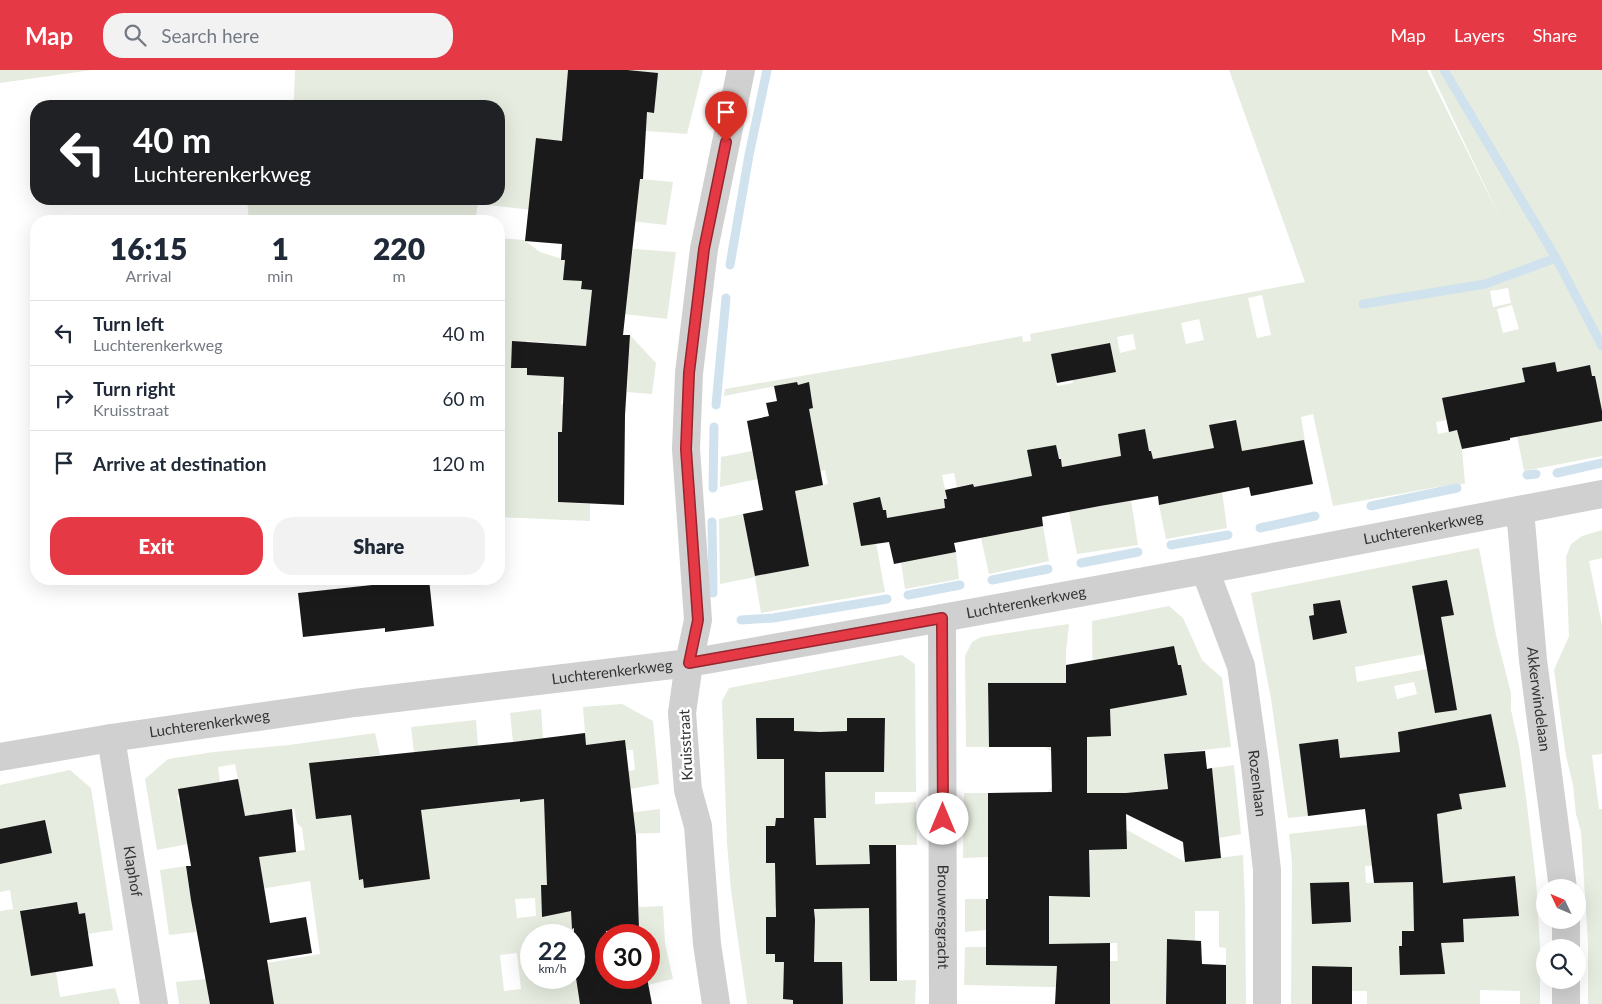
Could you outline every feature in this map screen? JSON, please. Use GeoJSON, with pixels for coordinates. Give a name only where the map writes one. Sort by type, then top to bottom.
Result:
{"type":"FeatureCollection","features":[{"type":"Feature","properties":{"kind":"street","name":"Kruisstraat"},"geometry":{"type":"LineString","coordinates":[[716,1004],[708,944],[698,826],[688,790],[682,713],[689,663],[698,620],[686,449],[689,373],[704,249],[741,70]]}},
{"type":"Feature","properties":{"kind":"street","name":"Luchterenkerkweg"},"geometry":{"type":"LineString","coordinates":[[0,757],[111,738],[355,703],[689,663],[1205,570],[1602,494]]}},
{"type":"Feature","properties":{"kind":"street","name":"Akkerwindelaan"},"geometry":{"type":"LineString","coordinates":[[1520,510],[1533,660],[1562,879]]}},
{"type":"Feature","properties":{"kind":"street","name":"Rozenlaan"},"geometry":{"type":"LineString","coordinates":[[1205,570],[1241,666],[1254,756],[1267,870],[1267,1004]]}},
{"type":"Feature","properties":{"kind":"street","name":"Brouwersgracht"},"geometry":{"type":"LineString","coordinates":[[942,618],[943,1004]]}},
{"type":"Feature","properties":{"kind":"street","name":"Klaphof"},"geometry":{"type":"LineString","coordinates":[[111,738],[154,1004]]}},
{"type":"Feature","properties":{"kind":"street"},"geometry":{"type":"LineString","coordinates":[[1566,989],[1566,1004]]}},
{"type":"Feature","properties":{"kind":"shaded area"},"geometry":{"type":"Polygon","coordinates":[[[0,70],[92,70],[0,83],[0,70]]]}},
{"type":"Feature","properties":{"kind":"shaded area"},"geometry":{"type":"Polygon","coordinates":[[[295,70],[568,70],[565,104],[653,113],[627,70],[703,70],[687,134],[620,129],[640,179],[673,182],[666,225],[487,205],[505,205],[505,100],[293,100],[295,70]]]}},
{"type":"Feature","properties":{"kind":"shaded area"},"geometry":{"type":"Polygon","coordinates":[[[1229,70],[1427,70],[1503,224],[1430,70],[1602,70],[1602,456],[1524,471],[1511,406],[1491,388],[1442,398],[1447,420],[1436,422],[1438,434],[1457,430],[1462,449],[1465,484],[1443,486],[1333,506],[1313,414],[1301,417],[1305,441],[1242,452],[1235,419],[1209,425],[1214,448],[1153,459],[1151,451],[1149,451],[1145,429],[1118,434],[1121,456],[1062,467],[1061,459],[1059,459],[1032,477],[974,493],[973,484],[957,487],[954,473],[942,475],[947,499],[944,500],[945,508],[887,519],[886,510],[883,510],[880,497],[868,499],[885,592],[761,613],[755,577],[720,584],[719,519],[743,514],[755,576],[808,566],[803,534],[783,493],[828,484],[825,470],[812,473],[809,409],[813,408],[811,395],[800,397],[797,382],[724,396],[725,389],[1022,336],[1023,342],[1031,341],[1030,334],[1305,282],[1229,70]],[[1508,288],[1490,291],[1493,307],[1511,303],[1508,288]],[[1262,295],[1248,298],[1257,338],[1271,335],[1262,295]],[[1512,305],[1497,309],[1503,333],[1519,329],[1512,305]],[[1199,319],[1181,323],[1186,344],[1204,340],[1199,319]],[[1133,334],[1117,337],[1120,353],[1136,349],[1133,334]],[[1110,343],[1095,346],[1100,375],[1116,371],[1110,343]],[[1067,351],[1051,354],[1057,386],[1073,383],[1067,351]]]}},
{"type":"Feature","properties":{"kind":"shaded area"},"geometry":{"type":"Polygon","coordinates":[[[248,205],[478,205],[476,215],[248,215],[248,205]]]}},
{"type":"Feature","properties":{"kind":"shaded area"},"geometry":{"type":"Polygon","coordinates":[[[505,238],[524,240],[540,252],[565,260],[563,280],[582,281],[581,289],[609,292],[610,287],[628,289],[633,249],[676,252],[667,319],[590,310],[586,346],[527,341],[527,343],[512,349],[511,368],[527,368],[527,375],[564,377],[561,404],[625,412],[625,432],[558,432],[558,502],[590,504],[590,521],[505,517],[505,238]]]}},
{"type":"Feature","properties":{"kind":"shaded area"},"geometry":{"type":"Polygon","coordinates":[[[630,335],[656,363],[652,394],[627,392],[630,335]]]}},
{"type":"Feature","properties":{"kind":"shaded area"},"geometry":{"type":"Polygon","coordinates":[[[752,451],[758,479],[720,487],[721,457],[752,451]]]}},
{"type":"Feature","properties":{"kind":"shaded area"},"geometry":{"type":"Polygon","coordinates":[[[1222,492],[1227,528],[1166,539],[1159,505],[1222,492]]]}},
{"type":"Feature","properties":{"kind":"shaded area"},"geometry":{"type":"Polygon","coordinates":[[[1131,500],[1138,545],[1077,554],[1069,512],[1131,500]]]}},
{"type":"Feature","properties":{"kind":"shaded area"},"geometry":{"type":"Polygon","coordinates":[[[1043,526],[1049,561],[989,574],[981,538],[1043,526]]]}},
{"type":"Feature","properties":{"kind":"shaded area"},"geometry":{"type":"Polygon","coordinates":[[[1602,530],[1602,558],[1589,561],[1602,625],[1602,754],[1592,755],[1599,809],[1602,809],[1602,1004],[1588,1004],[1586,879],[1584,879],[1581,832],[1566,756],[1554,670],[1569,636],[1566,557],[1571,544],[1582,536],[1602,530]]]}},
{"type":"Feature","properties":{"kind":"shaded area"},"geometry":{"type":"Polygon","coordinates":[[[1479,548],[1496,635],[1511,693],[1511,710],[1519,746],[1526,797],[1536,880],[1536,929],[1539,929],[1540,939],[1536,939],[1536,989],[1540,989],[1540,1004],[1520,1004],[1520,991],[1480,990],[1480,1004],[1367,1004],[1367,991],[1352,991],[1312,967],[1312,1004],[1291,1004],[1292,863],[1289,834],[1367,825],[1394,802],[1346,809],[1338,740],[1299,744],[1308,816],[1288,818],[1271,699],[1251,593],[1479,548]],[[1447,580],[1412,586],[1418,622],[1453,614],[1447,580]],[[1340,600],[1313,604],[1314,615],[1309,617],[1313,639],[1346,633],[1340,600]],[[1446,650],[1355,667],[1357,682],[1449,665],[1446,650]],[[1414,682],[1394,686],[1397,699],[1417,694],[1414,682]],[[1491,714],[1453,722],[1466,793],[1506,787],[1491,714]],[[1426,729],[1398,732],[1400,752],[1426,729]],[[1458,792],[1423,816],[1462,809],[1458,792]],[[1393,865],[1365,866],[1366,883],[1394,882],[1393,865]],[[1515,876],[1466,881],[1518,916],[1515,876]],[[1349,882],[1310,883],[1312,923],[1351,922],[1349,882]],[[1426,930],[1402,931],[1402,946],[1399,946],[1400,975],[1444,974],[1426,930]]]}},
{"type":"Feature","properties":{"kind":"shaded area"},"geometry":{"type":"Polygon","coordinates":[[[956,552],[959,579],[905,589],[901,563],[956,552]]]}},
{"type":"Feature","properties":{"kind":"shaded area"},"geometry":{"type":"Polygon","coordinates":[[[1169,606],[1183,618],[1202,660],[1222,678],[1231,747],[1164,754],[1167,789],[1126,793],[1093,793],[1093,815],[1127,849],[1127,830],[1185,862],[1243,855],[1246,1004],[1226,1004],[1226,948],[1219,947],[1219,911],[1195,911],[1195,942],[1167,939],[1166,1004],[1110,1004],[1110,961],[1118,961],[1117,943],[1093,943],[1056,987],[964,985],[965,947],[986,947],[986,965],[1049,966],[1049,932],[1045,900],[1051,896],[1090,896],[1048,792],[1051,788],[1087,787],[1087,752],[1051,751],[1045,747],[1045,715],[1094,736],[1111,736],[1110,711],[1093,711],[1092,621],[1169,606]],[[1174,646],[1124,655],[1145,685],[1149,702],[1187,695],[1181,665],[1178,665],[1174,646]]]}},
{"type":"Feature","properties":{"kind":"shaded area"},"geometry":{"type":"Polygon","coordinates":[[[1069,624],[1066,651],[1066,684],[988,684],[989,747],[966,747],[965,656],[972,642],[981,637],[1069,624]]]}},
{"type":"Feature","properties":{"kind":"shaded area"},"geometry":{"type":"Polygon","coordinates":[[[902,655],[915,664],[916,792],[875,792],[875,804],[916,802],[917,845],[870,845],[870,864],[855,865],[869,883],[870,981],[916,980],[915,1004],[843,1004],[814,962],[815,954],[806,953],[806,917],[815,916],[815,871],[807,826],[814,826],[814,818],[826,818],[825,772],[884,772],[885,718],[847,733],[794,732],[793,718],[756,718],[757,759],[801,759],[784,781],[784,818],[776,818],[775,826],[766,826],[766,863],[775,863],[784,909],[775,908],[776,917],[766,917],[766,954],[775,954],[776,962],[784,962],[783,999],[793,1000],[793,1004],[747,1004],[731,890],[727,843],[722,701],[729,688],[902,655]]]}},
{"type":"Feature","properties":{"kind":"shaded area"},"geometry":{"type":"Polygon","coordinates":[[[622,704],[653,721],[659,784],[630,789],[628,771],[635,770],[633,750],[626,750],[625,740],[586,745],[583,707],[622,704]]]}},
{"type":"Feature","properties":{"kind":"shaded area"},"geometry":{"type":"Polygon","coordinates":[[[541,709],[543,738],[513,742],[510,713],[541,709]]]}},
{"type":"Feature","properties":{"kind":"shaded area"},"geometry":{"type":"Polygon","coordinates":[[[476,720],[478,746],[414,753],[411,727],[476,720]]]}},
{"type":"Feature","properties":{"kind":"shaded area"},"geometry":{"type":"Polygon","coordinates":[[[375,733],[380,755],[309,763],[316,819],[385,808],[355,846],[359,880],[363,879],[364,888],[411,881],[420,805],[452,807],[567,796],[570,820],[660,809],[660,833],[570,835],[572,924],[520,924],[520,980],[517,953],[500,955],[504,991],[521,989],[585,989],[585,959],[589,958],[585,943],[585,927],[595,927],[595,978],[587,1004],[274,1004],[267,963],[320,954],[310,881],[254,890],[249,856],[305,850],[302,828],[297,823],[294,809],[267,813],[269,828],[157,850],[145,779],[168,759],[214,752],[289,745],[375,733]],[[235,764],[218,767],[220,782],[177,796],[179,803],[244,813],[235,764]],[[535,898],[515,899],[517,918],[536,916],[535,898]]]}},
{"type":"Feature","properties":{"kind":"shaded area"},"geometry":{"type":"Polygon","coordinates":[[[1234,765],[1241,834],[1219,838],[1212,768],[1234,765]]]}},
{"type":"Feature","properties":{"kind":"shaded area"},"geometry":{"type":"Polygon","coordinates":[[[70,770],[91,788],[113,930],[88,934],[76,902],[21,910],[31,976],[56,972],[60,997],[115,988],[120,1004],[0,1004],[0,911],[13,909],[10,890],[0,892],[0,785],[70,770]]]}},
{"type":"Feature","properties":{"kind":"shaded area"},"geometry":{"type":"Polygon","coordinates":[[[964,793],[988,793],[988,857],[963,858],[964,793]]]}},
{"type":"Feature","properties":{"kind":"shaded area"},"geometry":{"type":"Polygon","coordinates":[[[186,866],[196,932],[169,935],[160,870],[186,866]]]}},
{"type":"Feature","properties":{"kind":"shaded area"},"geometry":{"type":"Polygon","coordinates":[[[965,899],[986,899],[986,930],[965,932],[965,899]]]}},
{"type":"Feature","properties":{"kind":"shaded area"},"geometry":{"type":"Polygon","coordinates":[[[663,906],[665,943],[673,979],[660,982],[660,924],[639,924],[639,907],[663,906]]]}},
{"type":"Feature","properties":{"kind":"shaded area"},"geometry":{"type":"Polygon","coordinates":[[[206,979],[210,1004],[179,1004],[176,982],[206,979]]]}},
{"type":"Feature","properties":{"kind":"building"},"geometry":{"type":"Polygon","coordinates":[[[568,70],[627,70],[658,73],[654,113],[647,112],[643,179],[640,179],[623,335],[630,335],[625,415],[624,505],[558,502],[558,432],[562,432],[564,377],[527,375],[527,368],[511,368],[512,341],[586,346],[592,290],[581,289],[582,281],[563,280],[565,260],[561,260],[562,244],[525,241],[536,138],[562,141],[568,70]]]}},
{"type":"Feature","properties":{"kind":"building"},"geometry":{"type":"Polygon","coordinates":[[[1110,343],[1116,372],[1057,383],[1051,354],[1110,343]]]}},
{"type":"Feature","properties":{"kind":"building"},"geometry":{"type":"Polygon","coordinates":[[[1555,362],[1557,372],[1590,365],[1592,376],[1595,376],[1602,411],[1602,421],[1462,449],[1457,430],[1449,432],[1442,398],[1525,382],[1522,368],[1555,362]]]}},
{"type":"Feature","properties":{"kind":"building"},"geometry":{"type":"Polygon","coordinates":[[[797,382],[798,385],[809,382],[813,408],[809,409],[823,485],[795,491],[809,566],[755,576],[743,514],[763,510],[747,421],[769,416],[766,403],[777,401],[774,386],[797,382]]]}},
{"type":"Feature","properties":{"kind":"building"},"geometry":{"type":"Polygon","coordinates":[[[1236,420],[1242,451],[1304,440],[1313,484],[1251,496],[1249,487],[1159,505],[1158,496],[1042,517],[1043,526],[954,543],[956,552],[894,564],[889,542],[861,546],[853,503],[880,497],[883,510],[886,510],[887,518],[945,508],[944,499],[947,499],[945,490],[973,484],[974,487],[1032,476],[1027,450],[1056,445],[1062,467],[1121,456],[1118,434],[1145,429],[1149,451],[1151,451],[1153,459],[1214,448],[1209,425],[1236,420]]]}},
{"type":"Feature","properties":{"kind":"building"},"geometry":{"type":"Polygon","coordinates":[[[1447,580],[1454,615],[1441,617],[1457,710],[1435,713],[1412,586],[1447,580]]]}},
{"type":"Feature","properties":{"kind":"building"},"geometry":{"type":"Polygon","coordinates":[[[372,585],[430,585],[434,626],[385,632],[385,628],[303,637],[298,593],[372,585]]]}},
{"type":"Feature","properties":{"kind":"building"},"geometry":{"type":"Polygon","coordinates":[[[1340,600],[1347,633],[1313,640],[1309,616],[1314,615],[1313,604],[1340,600]]]}},
{"type":"Feature","properties":{"kind":"building"},"geometry":{"type":"Polygon","coordinates":[[[1174,646],[1178,665],[1181,665],[1187,695],[1110,709],[1111,736],[1087,737],[1087,793],[1126,793],[1168,789],[1164,754],[1205,751],[1207,769],[1212,768],[1221,858],[1185,862],[1183,842],[1126,814],[1127,849],[1089,850],[1090,897],[1049,896],[1049,944],[1110,943],[1110,1004],[1055,1004],[1057,966],[986,965],[988,793],[1052,792],[1051,747],[989,747],[988,683],[1066,683],[1066,665],[1174,646]]]}},
{"type":"Feature","properties":{"kind":"building"},"geometry":{"type":"Polygon","coordinates":[[[1491,714],[1506,787],[1459,794],[1462,809],[1437,814],[1443,883],[1515,876],[1519,916],[1463,919],[1464,942],[1441,943],[1445,974],[1400,975],[1399,946],[1402,946],[1402,931],[1414,931],[1413,882],[1374,883],[1365,809],[1308,816],[1299,744],[1338,739],[1340,758],[1400,752],[1398,732],[1491,714]]]}},
{"type":"Feature","properties":{"kind":"building"},"geometry":{"type":"Polygon","coordinates":[[[756,718],[794,718],[794,731],[820,732],[847,731],[847,718],[885,718],[884,772],[825,772],[826,818],[814,818],[816,865],[870,864],[869,845],[896,845],[897,981],[870,981],[869,908],[814,909],[814,962],[842,962],[843,1004],[793,1004],[793,1000],[783,999],[784,962],[775,962],[775,954],[766,954],[766,917],[776,917],[775,863],[766,863],[766,826],[775,826],[776,818],[784,818],[784,759],[757,759],[756,718]]]}},
{"type":"Feature","properties":{"kind":"building"},"geometry":{"type":"Polygon","coordinates":[[[585,733],[586,745],[625,740],[636,836],[639,924],[595,924],[595,989],[649,989],[652,1004],[580,1004],[578,989],[585,989],[585,924],[572,924],[571,911],[542,917],[541,885],[547,885],[544,799],[520,802],[520,799],[421,810],[430,879],[364,888],[363,879],[359,880],[351,815],[316,819],[309,763],[585,733]]]}},
{"type":"Feature","properties":{"kind":"building"},"geometry":{"type":"Polygon","coordinates":[[[238,779],[245,816],[292,809],[296,852],[259,857],[270,923],[306,917],[312,953],[267,960],[274,1004],[210,1004],[191,900],[186,866],[191,866],[178,789],[238,779]]]}},
{"type":"Feature","properties":{"kind":"building"},"geometry":{"type":"Polygon","coordinates":[[[45,820],[52,853],[0,864],[0,829],[45,820]]]}},
{"type":"Feature","properties":{"kind":"building"},"geometry":{"type":"Polygon","coordinates":[[[1349,882],[1351,922],[1312,924],[1310,883],[1349,882]]]}},
{"type":"Feature","properties":{"kind":"building"},"geometry":{"type":"Polygon","coordinates":[[[77,902],[79,914],[85,913],[93,966],[31,976],[20,911],[77,902]]]}},
{"type":"Feature","properties":{"kind":"building"},"geometry":{"type":"Polygon","coordinates":[[[1167,939],[1201,941],[1202,964],[1226,965],[1226,1004],[1166,1004],[1167,939]]]}},
{"type":"Feature","properties":{"kind":"building"},"geometry":{"type":"Polygon","coordinates":[[[1312,966],[1352,967],[1352,1004],[1312,1004],[1312,966]]]}},
{"type":"Feature","properties":{"kind":"waterway"},"geometry":{"type":"LineString","coordinates":[[730,265],[749,155],[767,70]]}},
{"type":"Feature","properties":{"kind":"waterway"},"geometry":{"type":"LineString","coordinates":[[1444,70],[1556,258],[1602,346]]}},
{"type":"Feature","properties":{"kind":"waterway"},"geometry":{"type":"LineString","coordinates":[[1363,304],[1485,284],[1556,258]]}},
{"type":"Feature","properties":{"kind":"waterway"},"geometry":{"type":"LineString","coordinates":[[716,405],[726,298]]}},
{"type":"Feature","properties":{"kind":"waterway"},"geometry":{"type":"LineString","coordinates":[[713,488],[714,427]]}},
{"type":"Feature","properties":{"kind":"waterway"},"geometry":{"type":"LineString","coordinates":[[1557,473],[1602,463]]}},
{"type":"Feature","properties":{"kind":"waterway"},"geometry":{"type":"LineString","coordinates":[[1527,475],[1536,474]]}},
{"type":"Feature","properties":{"kind":"waterway"},"geometry":{"type":"LineString","coordinates":[[1371,506],[1457,488]]}},
{"type":"Feature","properties":{"kind":"waterway"},"geometry":{"type":"LineString","coordinates":[[1260,528],[1315,516]]}},
{"type":"Feature","properties":{"kind":"waterway"},"geometry":{"type":"LineString","coordinates":[[712,522],[713,593]]}},
{"type":"Feature","properties":{"kind":"waterway"},"geometry":{"type":"LineString","coordinates":[[1171,545],[1228,535]]}},
{"type":"Feature","properties":{"kind":"waterway"},"geometry":{"type":"LineString","coordinates":[[1081,563],[1138,552]]}},
{"type":"Feature","properties":{"kind":"waterway"},"geometry":{"type":"LineString","coordinates":[[992,580],[1048,569]]}},
{"type":"Feature","properties":{"kind":"waterway"},"geometry":{"type":"LineString","coordinates":[[908,595],[960,585]]}},
{"type":"Feature","properties":{"kind":"waterway"},"geometry":{"type":"LineString","coordinates":[[741,620],[773,618],[887,599]]}},
{"type":"Feature","properties":{"kind":"route"},"geometry":{"type":"LineString","coordinates":[[726,142],[704,249],[689,373],[686,449],[698,620],[689,663],[942,618],[943,819]]}}]}
